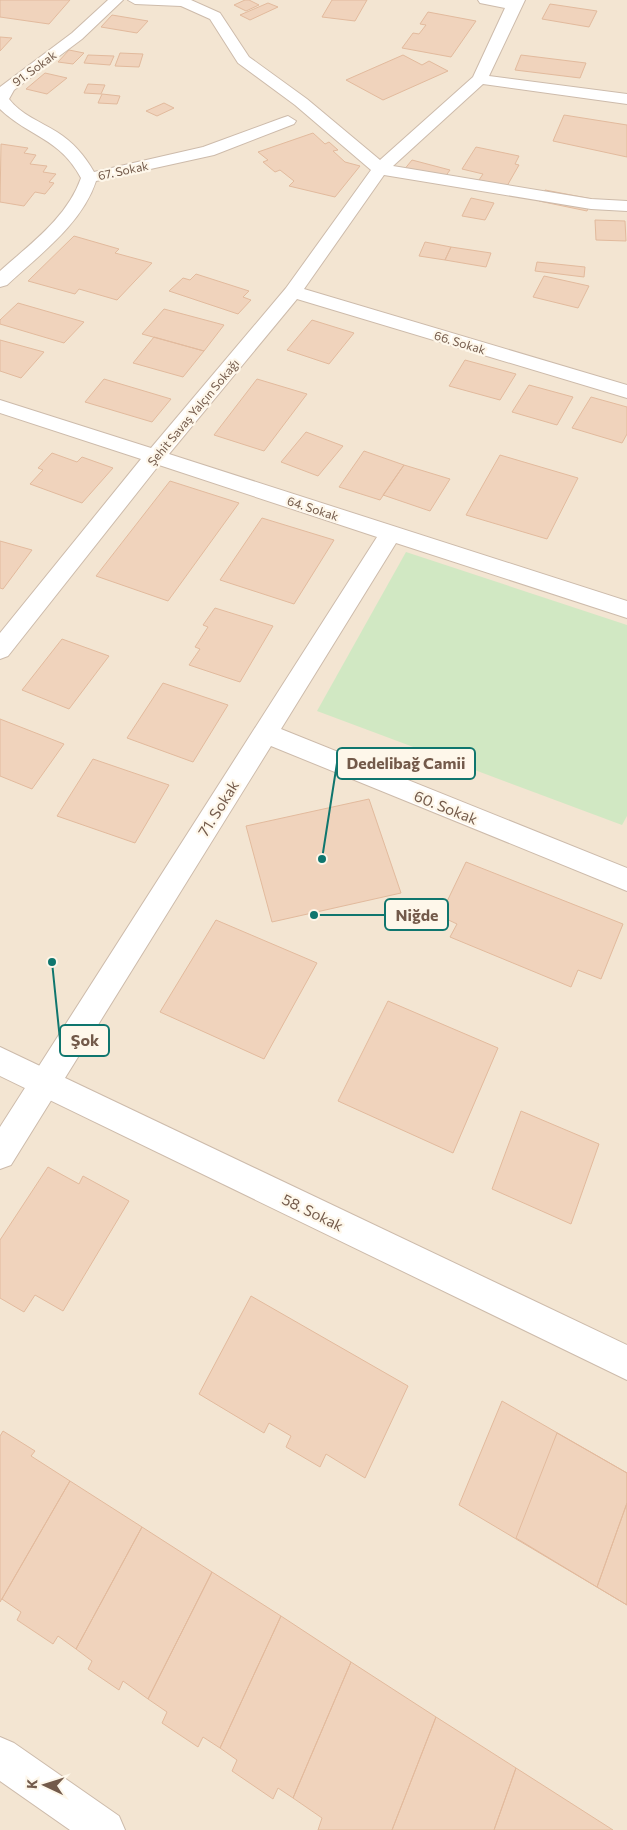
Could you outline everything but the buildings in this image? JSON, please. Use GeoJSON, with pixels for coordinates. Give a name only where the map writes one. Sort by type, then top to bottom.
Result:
{"type":"FeatureCollection","features":[{"type":"Feature","properties":{"kind":"street","name":"91. Sokak"},"geometry":{"type":"LineString","coordinates":[[89,178],[81,161],[70,150],[39,127],[8,109],[1,99],[8,87],[77,36],[116,0]]}},
{"type":"Feature","properties":{"kind":"street"},"geometry":{"type":"LineString","coordinates":[[135,0],[184,2],[215,16],[243,60],[301,102],[380,169],[591,204],[627,206]]}},
{"type":"Feature","properties":{"kind":"street"},"geometry":{"type":"LineString","coordinates":[[485,0],[516,2],[480,79],[627,99]]}},
{"type":"Feature","properties":{"kind":"street","name":"Şehit Savaş Yalçın Sokağı"},"geometry":{"type":"LineString","coordinates":[[0,650],[155,456],[293,292],[380,169],[480,79]]}},
{"type":"Feature","properties":{"kind":"street","name":"67. Sokak"},"geometry":{"type":"LineString","coordinates":[[0,281],[73,211],[83,197],[89,178],[208,151],[288,121]]}},
{"type":"Feature","properties":{"kind":"street","name":"66. Sokak"},"geometry":{"type":"LineString","coordinates":[[293,292],[627,392]]}},
{"type":"Feature","properties":{"kind":"street","name":"64. Sokak"},"geometry":{"type":"LineString","coordinates":[[0,406],[627,610]]}},
{"type":"Feature","properties":{"kind":"street","name":"71. Sokak"},"geometry":{"type":"LineString","coordinates":[[0,1154],[46,1084],[264,733],[391,533]]}},
{"type":"Feature","properties":{"kind":"street","name":"60. Sokak"},"geometry":{"type":"LineString","coordinates":[[264,733],[625,874]]}},
{"type":"Feature","properties":{"kind":"street","name":"58. Sokak"},"geometry":{"type":"LineString","coordinates":[[0,1061],[627,1363]]}},
{"type":"Feature","properties":{"kind":"street"},"geometry":{"type":"LineString","coordinates":[[0,1757],[105,1830]]}},
{"type":"Feature","properties":{"kind":"shaded area"},"geometry":{"type":"Polygon","coordinates":[[[0,0],[627,0],[627,1830],[0,1830],[0,0]]]}},
{"type":"Feature","properties":{"kind":"green space"},"geometry":{"type":"Polygon","coordinates":[[[406,552],[627,625],[627,816],[622,825],[317,711],[406,552]]]}},
{"type":"Feature","properties":{"kind":"place","name":"Dedelibağ Camii"},"geometry":{"type":"Point","coordinates":[322,859]}},
{"type":"Feature","properties":{"kind":"place","name":"Niğde"},"geometry":{"type":"Point","coordinates":[314,915]}},
{"type":"Feature","properties":{"kind":"place","name":"Şok"},"geometry":{"type":"Point","coordinates":[52,962]}}]}
